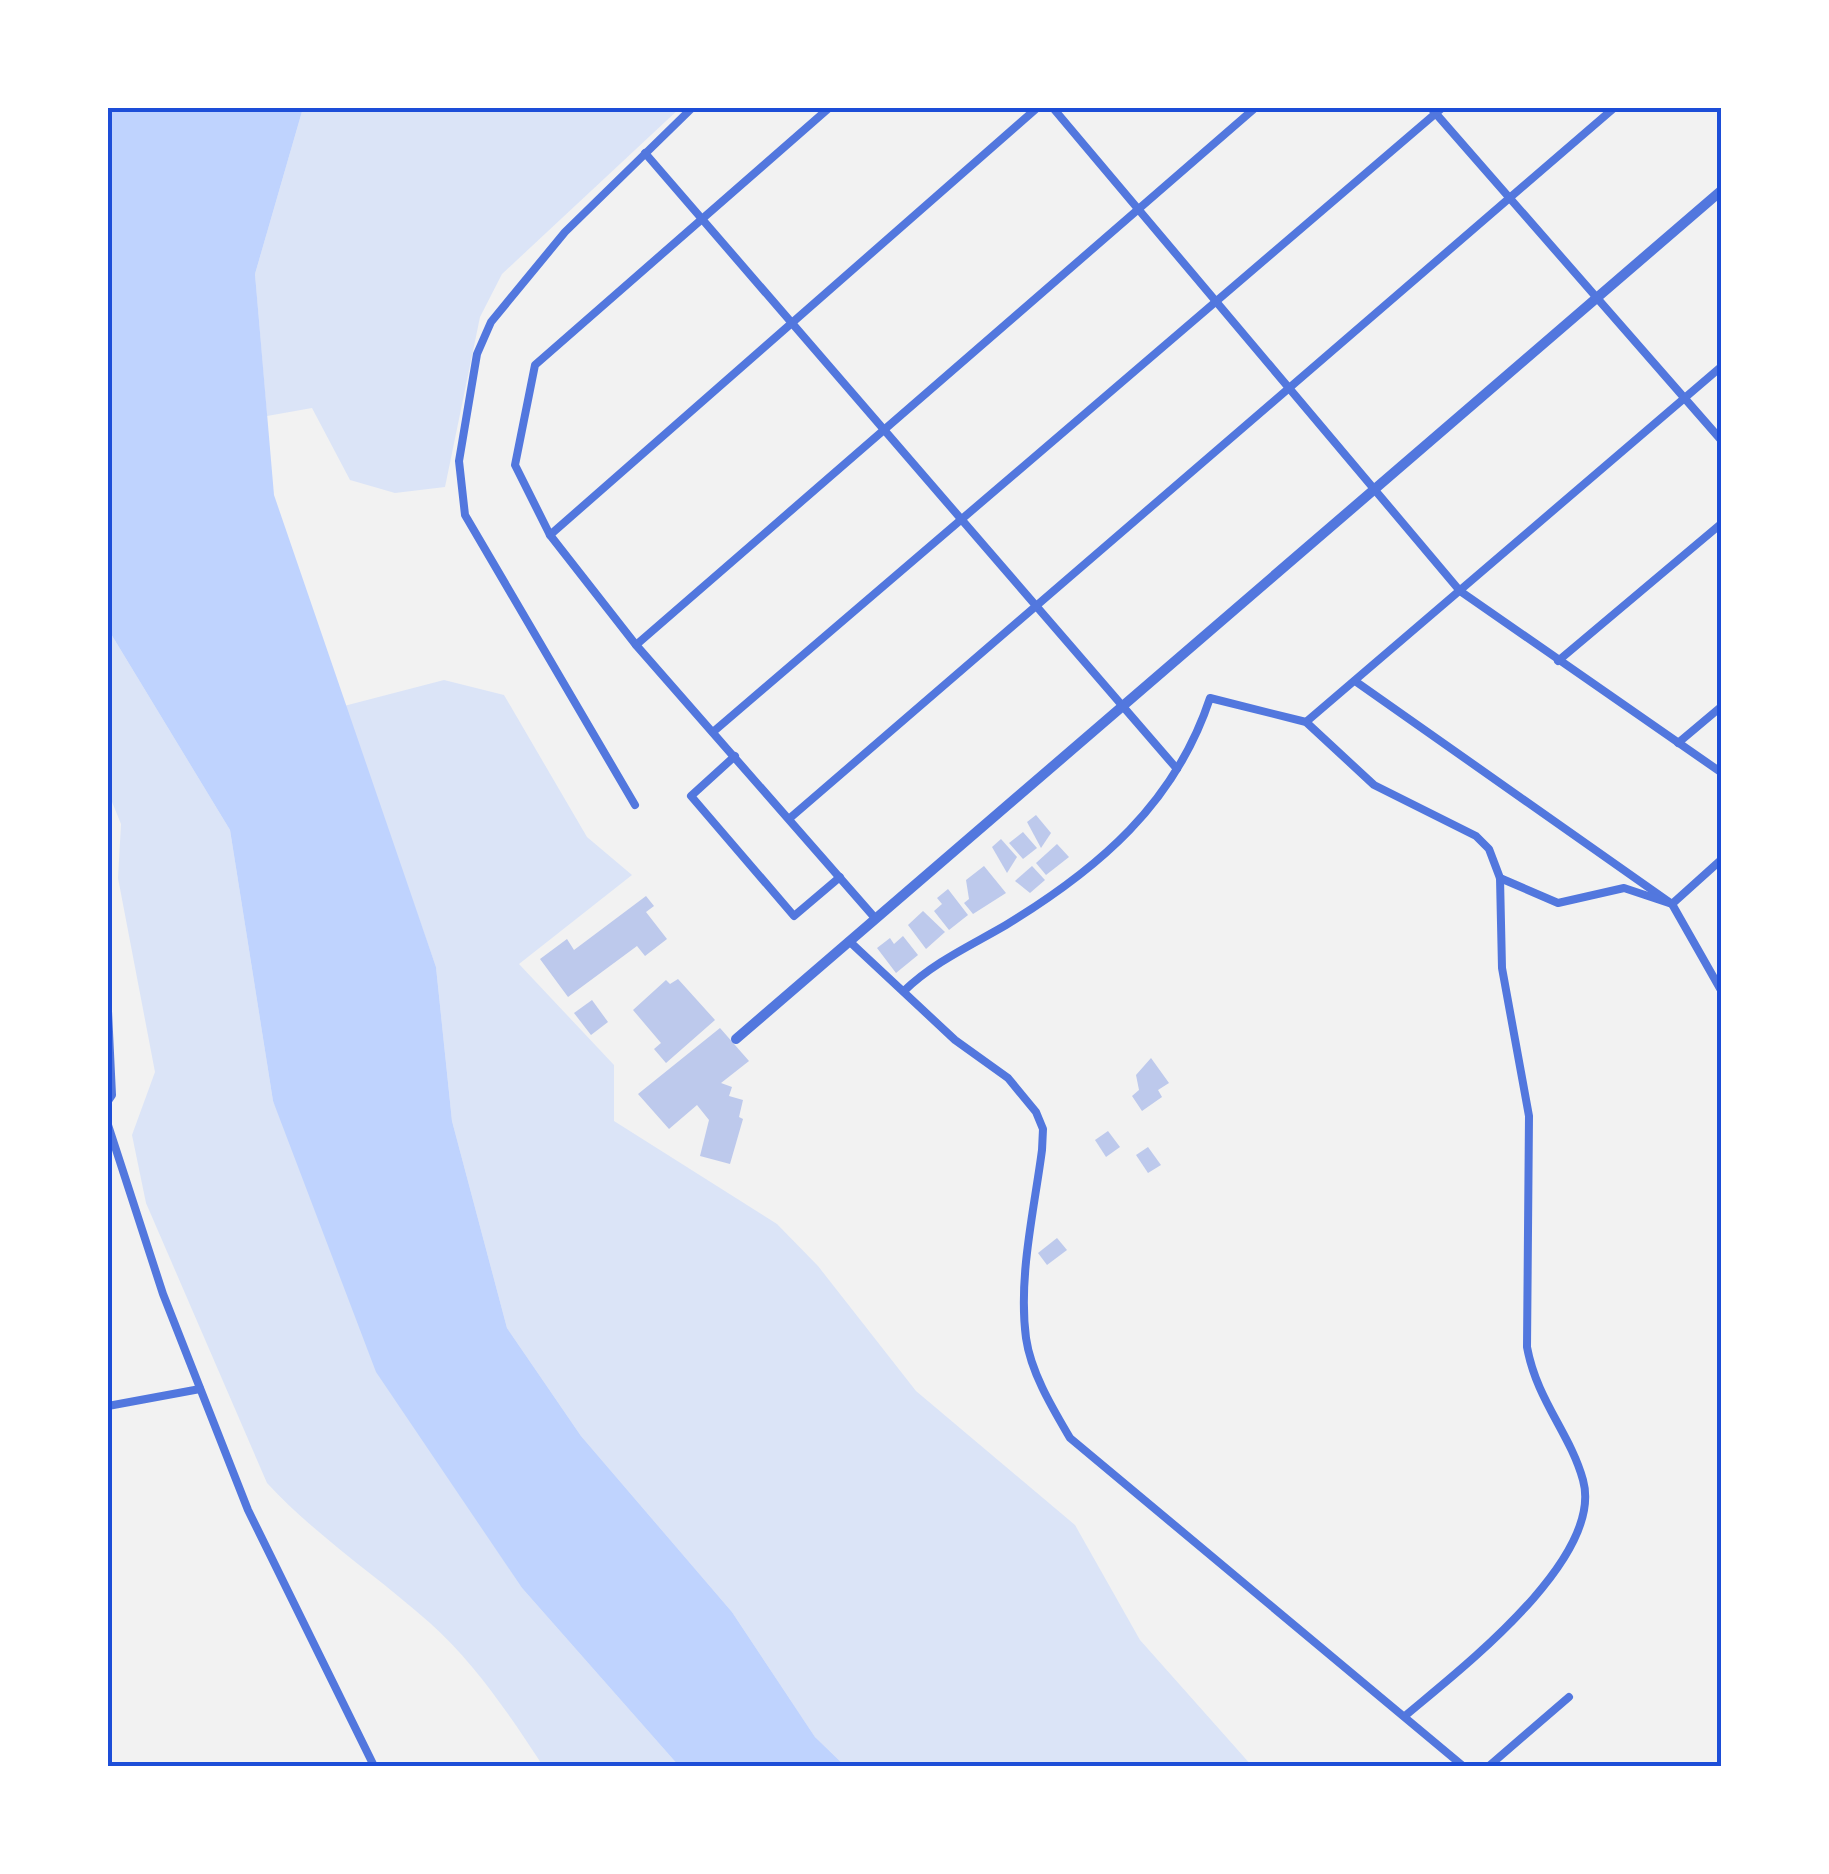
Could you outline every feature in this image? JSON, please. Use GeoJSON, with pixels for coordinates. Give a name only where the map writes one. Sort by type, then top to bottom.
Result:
{"type":"FeatureCollection","features":[{"type":"Feature","properties":{"kind":"street"},"geometry":{"type":"LineString","coordinates":[[636,805],[465,514],[459,461],[477,354],[491,322],[565,232],[692,108]]}},
{"type":"Feature","properties":{"kind":"street"},"geometry":{"type":"LineString","coordinates":[[829,108],[535,366],[515,465],[550,535],[636,644],[875,918]]}},
{"type":"Feature","properties":{"kind":"street"},"geometry":{"type":"LineString","coordinates":[[550,535],[1037,108]]}},
{"type":"Feature","properties":{"kind":"street"},"geometry":{"type":"LineString","coordinates":[[1052,108],[1460,591],[1722,773]]}},
{"type":"Feature","properties":{"kind":"street"},"geometry":{"type":"LineString","coordinates":[[636,644],[1255,108]]}},
{"type":"Feature","properties":{"kind":"street"},"geometry":{"type":"LineString","coordinates":[[790,818],[1614,108]]}},
{"type":"Feature","properties":{"kind":"street"},"geometry":{"type":"LineString","coordinates":[[712,732],[1436,109],[1722,441]]}},
{"type":"Feature","properties":{"kind":"street"},"geometry":{"type":"LineString","coordinates":[[646,153],[1177,770]]}},
{"type":"Feature","properties":{"kind":"street"},"geometry":{"type":"LineString","coordinates":[[736,1040],[1722,190]]}},
{"type":"Feature","properties":{"kind":"street"},"geometry":{"type":"LineString","coordinates":[[1306,722],[1722,366]]}},
{"type":"Feature","properties":{"kind":"street"},"geometry":{"type":"LineString","coordinates":[[1558,661],[1722,523]]}},
{"type":"Feature","properties":{"kind":"street"},"geometry":{"type":"LineString","coordinates":[[1355,682],[1672,904],[1722,992]]}},
{"type":"Feature","properties":{"kind":"street"},"geometry":{"type":"LineString","coordinates":[[904,991],[935,963],[1082,877],[1136,826],[1195,744],[1210,698],[1306,722],[1374,785],[1476,836],[1489,849],[1500,878],[1502,968],[1528,1116],[1527,1347],[1533,1380],[1584,1482],[1585,1510],[1568,1552],[1501,1634],[1405,1716]]}},
{"type":"Feature","properties":{"kind":"street"},"geometry":{"type":"LineString","coordinates":[[1678,743],[1722,706]]}},
{"type":"Feature","properties":{"kind":"street"},"geometry":{"type":"LineString","coordinates":[[735,756],[690,796],[794,916],[840,877]]}},
{"type":"Feature","properties":{"kind":"street"},"geometry":{"type":"LineString","coordinates":[[1672,904],[1722,860]]}},
{"type":"Feature","properties":{"kind":"street"},"geometry":{"type":"LineString","coordinates":[[1500,878],[1558,903],[1624,888],[1672,904]]}},
{"type":"Feature","properties":{"kind":"street"},"geometry":{"type":"LineString","coordinates":[[849,941],[954,1040],[1008,1078],[1036,1112],[1042,1129],[1024,1302],[1026,1342],[1041,1382],[1070,1438],[1463,1766]]}},
{"type":"Feature","properties":{"kind":"street"},"geometry":{"type":"LineString","coordinates":[[108,1011],[112,1096],[108,1101]]}},
{"type":"Feature","properties":{"kind":"street"},"geometry":{"type":"LineString","coordinates":[[108,1125],[131,1202],[248,1510],[374,1766]]}},
{"type":"Feature","properties":{"kind":"street"},"geometry":{"type":"LineString","coordinates":[[108,1406],[200,1389]]}},
{"type":"Feature","properties":{"kind":"street"},"geometry":{"type":"LineString","coordinates":[[1489,1766],[1569,1697]]}},
{"type":"Feature","properties":{"kind":"shaded area"},"geometry":{"type":"Polygon","coordinates":[[[303,108],[680,108],[502,274],[480,317],[445,487],[395,493],[350,480],[312,408],[267,416],[255,274],[303,108]]]}},
{"type":"Feature","properties":{"kind":"shaded area"},"geometry":{"type":"Polygon","coordinates":[[[108,629],[230,830],[273,1101],[475,1517],[522,1588],[679,1766],[543,1766],[491,1691],[446,1638],[267,1483],[146,1203],[132,1135],[155,1072],[118,878],[121,824],[108,792],[108,629]]]}},
{"type":"Feature","properties":{"kind":"shaded area"},"geometry":{"type":"Polygon","coordinates":[[[444,680],[504,695],[587,837],[632,875],[519,964],[614,1065],[614,1121],[777,1224],[818,1266],[916,1391],[1075,1525],[1140,1640],[1252,1766],[845,1766],[815,1737],[732,1612],[581,1436],[507,1328],[452,1121],[436,967],[344,706],[444,680]]]}},
{"type":"Feature","properties":{"kind":"water"},"geometry":{"type":"Polygon","coordinates":[[[108,108],[303,108],[255,274],[274,495],[436,967],[452,1121],[507,1328],[581,1436],[732,1612],[815,1737],[845,1766],[679,1766],[522,1588],[376,1372],[273,1101],[230,830],[108,629],[108,108]]]}},
{"type":"Feature","properties":{"kind":"building"},"geometry":{"type":"Polygon","coordinates":[[[1036,815],[1051,833],[1041,848],[1027,822],[1036,815]]]}},
{"type":"Feature","properties":{"kind":"building"},"geometry":{"type":"Polygon","coordinates":[[[1023,832],[1037,848],[1023,859],[1009,843],[1023,832]]]}},
{"type":"Feature","properties":{"kind":"building"},"geometry":{"type":"Polygon","coordinates":[[[1001,839],[1017,857],[1007,873],[992,847],[1001,839]]]}},
{"type":"Feature","properties":{"kind":"building"},"geometry":{"type":"Polygon","coordinates":[[[1057,844],[1069,857],[1046,875],[1036,863],[1057,844]]]}},
{"type":"Feature","properties":{"kind":"building"},"geometry":{"type":"Polygon","coordinates":[[[984,866],[1006,893],[973,914],[964,903],[969,899],[966,880],[984,866]]]}},
{"type":"Feature","properties":{"kind":"building"},"geometry":{"type":"Polygon","coordinates":[[[1032,866],[1045,880],[1030,893],[1015,881],[1032,866]]]}},
{"type":"Feature","properties":{"kind":"building"},"geometry":{"type":"Polygon","coordinates":[[[948,889],[968,915],[949,930],[934,911],[942,904],[937,898],[948,889]]]}},
{"type":"Feature","properties":{"kind":"building"},"geometry":{"type":"Polygon","coordinates":[[[646,896],[654,906],[646,912],[667,939],[645,956],[637,946],[568,997],[540,959],[567,939],[574,950],[646,896]]]}},
{"type":"Feature","properties":{"kind":"building"},"geometry":{"type":"Polygon","coordinates":[[[923,911],[945,932],[926,949],[908,925],[923,911]]]}},
{"type":"Feature","properties":{"kind":"building"},"geometry":{"type":"Polygon","coordinates":[[[903,936],[918,955],[896,973],[877,948],[890,938],[894,944],[903,936]]]}},
{"type":"Feature","properties":{"kind":"building"},"geometry":{"type":"Polygon","coordinates":[[[678,979],[715,1020],[666,1063],[654,1049],[661,1043],[633,1010],[666,980],[670,984],[678,979]]]}},
{"type":"Feature","properties":{"kind":"building"},"geometry":{"type":"Polygon","coordinates":[[[592,1000],[608,1022],[591,1035],[574,1013],[592,1000]]]}},
{"type":"Feature","properties":{"kind":"building"},"geometry":{"type":"Polygon","coordinates":[[[720,1028],[749,1061],[721,1083],[732,1087],[729,1096],[743,1100],[739,1117],[743,1119],[730,1164],[700,1156],[709,1120],[697,1105],[669,1129],[638,1094],[720,1028]]]}},
{"type":"Feature","properties":{"kind":"building"},"geometry":{"type":"Polygon","coordinates":[[[1151,1058],[1169,1083],[1158,1090],[1162,1097],[1142,1111],[1132,1096],[1139,1090],[1136,1075],[1151,1058]]]}},
{"type":"Feature","properties":{"kind":"building"},"geometry":{"type":"Polygon","coordinates":[[[1108,1131],[1120,1147],[1106,1157],[1095,1140],[1108,1131]]]}},
{"type":"Feature","properties":{"kind":"building"},"geometry":{"type":"Polygon","coordinates":[[[1148,1147],[1161,1165],[1148,1173],[1136,1155],[1148,1147]]]}},
{"type":"Feature","properties":{"kind":"building"},"geometry":{"type":"Polygon","coordinates":[[[1057,1238],[1067,1250],[1047,1265],[1038,1253],[1057,1238]]]}}]}
